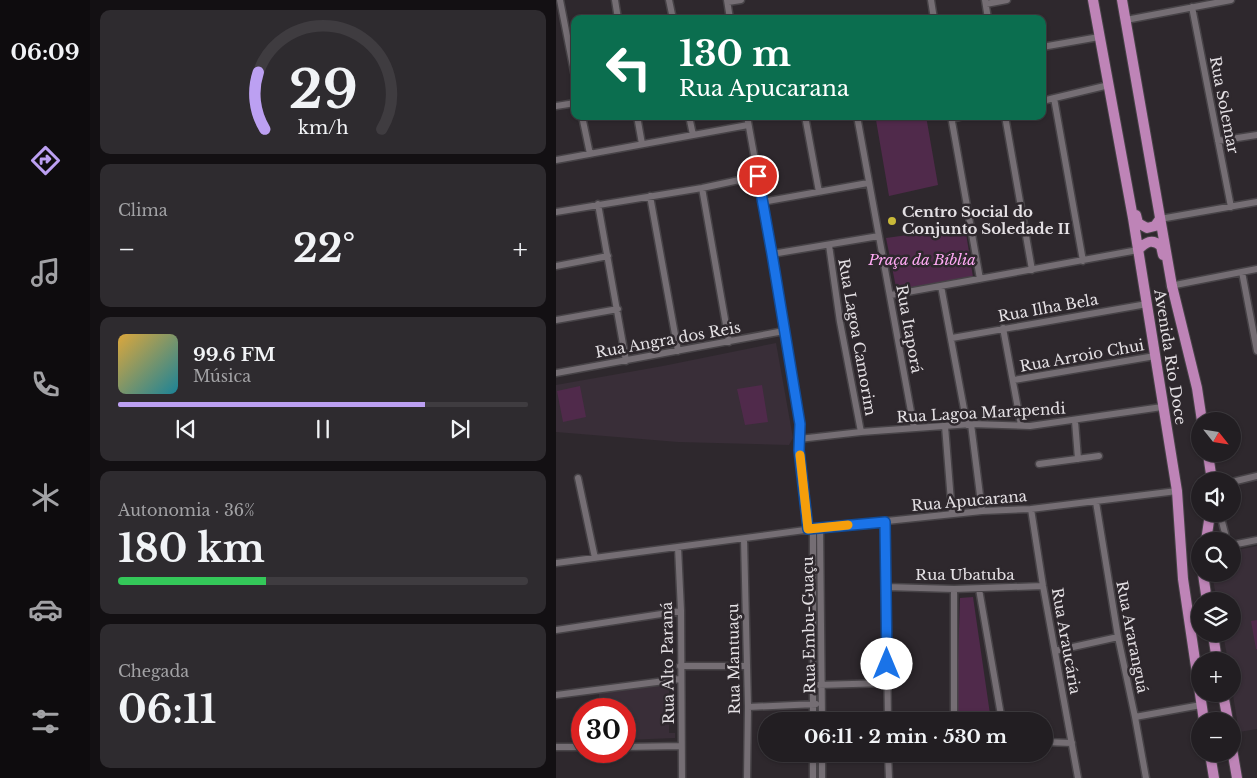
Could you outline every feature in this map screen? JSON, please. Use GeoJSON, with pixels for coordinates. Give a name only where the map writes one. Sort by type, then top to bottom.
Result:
{"type":"FeatureCollection","features":[{"type":"Feature","properties":{"kind":"main road","name":"Avenida Rio Doce"},"geometry":{"type":"LineString","coordinates":[[1093,0],[1122,156],[1177,491],[1183,579],[1202,712]]}},
{"type":"Feature","properties":{"kind":"main road","name":"Avenida Rio Doce"},"geometry":{"type":"LineString","coordinates":[[1122,0],[1170,286],[1178,308],[1197,388],[1201,412]]}},
{"type":"Feature","properties":{"kind":"main road"},"geometry":{"type":"LineString","coordinates":[[1122,156],[1129,172],[1138,223],[1142,226],[1151,227],[1155,226],[1160,219]]}},
{"type":"Feature","properties":{"kind":"main road"},"geometry":{"type":"LineString","coordinates":[[1138,250],[1144,244],[1150,242],[1156,242],[1162,246],[1170,286]]}},
{"type":"Feature","properties":{"kind":"main road"},"geometry":{"type":"LineString","coordinates":[[1211,762],[1214,778]]}},
{"type":"Feature","properties":{"kind":"main road"},"geometry":{"type":"LineString","coordinates":[[1234,762],[1237,778]]}},
{"type":"Feature","properties":{"kind":"street"},"geometry":{"type":"LineString","coordinates":[[558,0],[571,59]]}},
{"type":"Feature","properties":{"kind":"street"},"geometry":{"type":"LineString","coordinates":[[615,0],[617,15]]}},
{"type":"Feature","properties":{"kind":"street"},"geometry":{"type":"LineString","coordinates":[[669,0],[672,15]]}},
{"type":"Feature","properties":{"kind":"street"},"geometry":{"type":"LineString","coordinates":[[730,15],[728,1],[741,0]]}},
{"type":"Feature","properties":{"kind":"street"},"geometry":{"type":"LineString","coordinates":[[931,0],[933,15]]}},
{"type":"Feature","properties":{"kind":"street"},"geometry":{"type":"LineString","coordinates":[[987,15],[985,2],[1007,0]]}},
{"type":"Feature","properties":{"kind":"street"},"geometry":{"type":"LineString","coordinates":[[1126,20],[1231,0]]}},
{"type":"Feature","properties":{"kind":"street","name":"Rua Solemar"},"geometry":{"type":"LineString","coordinates":[[1192,7],[1232,207]]}},
{"type":"Feature","properties":{"kind":"street"},"geometry":{"type":"LineString","coordinates":[[1046,46],[1099,37]]}},
{"type":"Feature","properties":{"kind":"street"},"geometry":{"type":"LineString","coordinates":[[1046,100],[1109,85]]}},
{"type":"Feature","properties":{"kind":"street"},"geometry":{"type":"LineString","coordinates":[[1054,98],[1083,261]]}},
{"type":"Feature","properties":{"kind":"street"},"geometry":{"type":"LineString","coordinates":[[556,106],[571,104]]}},
{"type":"Feature","properties":{"kind":"street"},"geometry":{"type":"LineString","coordinates":[[583,120],[590,154]]}},
{"type":"Feature","properties":{"kind":"street"},"geometry":{"type":"LineString","coordinates":[[638,120],[642,144]]}},
{"type":"Feature","properties":{"kind":"street"},"geometry":{"type":"LineString","coordinates":[[691,120],[693,135]]}},
{"type":"Feature","properties":{"kind":"street","name":"Rua Embu-Guaçu"},"geometry":{"type":"LineString","coordinates":[[747,120],[800,424],[803,488],[810,529],[813,712]]}},
{"type":"Feature","properties":{"kind":"street"},"geometry":{"type":"LineString","coordinates":[[806,120],[819,192]]}},
{"type":"Feature","properties":{"kind":"street","name":"Rua Itaporá"},"geometry":{"type":"LineString","coordinates":[[858,120],[914,428]]}},
{"type":"Feature","properties":{"kind":"street"},"geometry":{"type":"LineString","coordinates":[[953,120],[980,279]]}},
{"type":"Feature","properties":{"kind":"street"},"geometry":{"type":"LineString","coordinates":[[1006,120],[1032,270]]}},
{"type":"Feature","properties":{"kind":"street"},"geometry":{"type":"LineString","coordinates":[[556,160],[748,125]]}},
{"type":"Feature","properties":{"kind":"street"},"geometry":{"type":"LineString","coordinates":[[1218,141],[1257,135]]}},
{"type":"Feature","properties":{"kind":"street"},"geometry":{"type":"LineString","coordinates":[[556,212],[702,188],[758,176]]}},
{"type":"Feature","properties":{"kind":"street"},"geometry":{"type":"LineString","coordinates":[[762,202],[868,183]]}},
{"type":"Feature","properties":{"kind":"street"},"geometry":{"type":"LineString","coordinates":[[702,188],[729,342]]}},
{"type":"Feature","properties":{"kind":"street"},"geometry":{"type":"LineString","coordinates":[[650,196],[678,352]]}},
{"type":"Feature","properties":{"kind":"street"},"geometry":{"type":"LineString","coordinates":[[1160,219],[1257,202]]}},
{"type":"Feature","properties":{"kind":"street"},"geometry":{"type":"LineString","coordinates":[[598,204],[626,360]]}},
{"type":"Feature","properties":{"kind":"street"},"geometry":{"type":"LineString","coordinates":[[772,254],[879,236]]}},
{"type":"Feature","properties":{"kind":"street","name":"Rua Lagoa Camorim"},"geometry":{"type":"LineString","coordinates":[[829,245],[840,322],[861,432]]}},
{"type":"Feature","properties":{"kind":"street"},"geometry":{"type":"LineString","coordinates":[[891,295],[1138,250]]}},
{"type":"Feature","properties":{"kind":"street"},"geometry":{"type":"LineString","coordinates":[[556,266],[608,256]]}},
{"type":"Feature","properties":{"kind":"street"},"geometry":{"type":"LineString","coordinates":[[1170,286],[1257,269]]}},
{"type":"Feature","properties":{"kind":"street"},"geometry":{"type":"LineString","coordinates":[[1242,272],[1257,351]]}},
{"type":"Feature","properties":{"kind":"street"},"geometry":{"type":"LineString","coordinates":[[941,286],[969,425],[982,511]]}},
{"type":"Feature","properties":{"kind":"street","name":"Rua Ilha Bela"},"geometry":{"type":"LineString","coordinates":[[952,338],[1147,304]]}},
{"type":"Feature","properties":{"kind":"street"},"geometry":{"type":"LineString","coordinates":[[556,320],[618,309]]}},
{"type":"Feature","properties":{"kind":"street"},"geometry":{"type":"LineString","coordinates":[[1003,328],[1021,425]]}},
{"type":"Feature","properties":{"kind":"street","name":"Rua Angra dos Reis"},"geometry":{"type":"LineString","coordinates":[[556,373],[784,331]]}},
{"type":"Feature","properties":{"kind":"street","name":"Rua Arroio Chui"},"geometry":{"type":"LineString","coordinates":[[1014,380],[1155,356]]}},
{"type":"Feature","properties":{"kind":"street","name":"Rua Lagoa Marapendi"},"geometry":{"type":"LineString","coordinates":[[800,439],[861,432],[945,426],[1030,426],[1162,408]]}},
{"type":"Feature","properties":{"kind":"street"},"geometry":{"type":"LineString","coordinates":[[1074,421],[1078,459]]}},
{"type":"Feature","properties":{"kind":"street"},"geometry":{"type":"LineString","coordinates":[[945,426],[952,514]]}},
{"type":"Feature","properties":{"kind":"street"},"geometry":{"type":"LineString","coordinates":[[1039,464],[1099,456]]}},
{"type":"Feature","properties":{"kind":"street"},"geometry":{"type":"LineString","coordinates":[[1241,480],[1257,476]]}},
{"type":"Feature","properties":{"kind":"street"},"geometry":{"type":"LineString","coordinates":[[578,478],[595,558]]}},
{"type":"Feature","properties":{"kind":"street","name":"Rua Apucarana"},"geometry":{"type":"LineString","coordinates":[[556,564],[810,529],[982,511],[1031,509],[1177,491]]}},
{"type":"Feature","properties":{"kind":"street","name":"Rua Araranguá"},"geometry":{"type":"LineString","coordinates":[[1096,502],[1118,637],[1146,778]]}},
{"type":"Feature","properties":{"kind":"street","name":"Rua Araucária"},"geometry":{"type":"LineString","coordinates":[[1031,509],[1078,778]]}},
{"type":"Feature","properties":{"kind":"street"},"geometry":{"type":"LineString","coordinates":[[885,522],[888,712]]}},
{"type":"Feature","properties":{"kind":"street","name":"Rua Embu-Guaçu"},"geometry":{"type":"LineString","coordinates":[[820,528],[822,712]]}},
{"type":"Feature","properties":{"kind":"street","name":"Rua Mantuaçu"},"geometry":{"type":"LineString","coordinates":[[744,539],[748,707],[747,778]]}},
{"type":"Feature","properties":{"kind":"street"},"geometry":{"type":"LineString","coordinates":[[1241,543],[1257,540]]}},
{"type":"Feature","properties":{"kind":"street","name":"Rua Alto Paraná"},"geometry":{"type":"LineString","coordinates":[[678,547],[682,778]]}},
{"type":"Feature","properties":{"kind":"street","name":"Rua Ubatuba"},"geometry":{"type":"LineString","coordinates":[[887,587],[979,589],[1043,586]]}},
{"type":"Feature","properties":{"kind":"street"},"geometry":{"type":"LineString","coordinates":[[954,589],[954,712]]}},
{"type":"Feature","properties":{"kind":"street"},"geometry":{"type":"LineString","coordinates":[[979,589],[1000,712]]}},
{"type":"Feature","properties":{"kind":"street"},"geometry":{"type":"LineString","coordinates":[[556,630],[680,611]]}},
{"type":"Feature","properties":{"kind":"street"},"geometry":{"type":"LineString","coordinates":[[1055,651],[1118,637]]}},
{"type":"Feature","properties":{"kind":"street"},"geometry":{"type":"LineString","coordinates":[[680,666],[746,666]]}},
{"type":"Feature","properties":{"kind":"street"},"geometry":{"type":"LineString","coordinates":[[556,695],[680,679]]}},
{"type":"Feature","properties":{"kind":"street"},"geometry":{"type":"LineString","coordinates":[[813,685],[886,683]]}},
{"type":"Feature","properties":{"kind":"street"},"geometry":{"type":"LineString","coordinates":[[748,707],[822,704]]}},
{"type":"Feature","properties":{"kind":"street"},"geometry":{"type":"LineString","coordinates":[[1135,716],[1201,705]]}},
{"type":"Feature","properties":{"kind":"street"},"geometry":{"type":"LineString","coordinates":[[1053,742],[1072,743]]}},
{"type":"Feature","properties":{"kind":"street"},"geometry":{"type":"LineString","coordinates":[[636,747],[681,746]]}},
{"type":"Feature","properties":{"kind":"street"},"geometry":{"type":"LineString","coordinates":[[556,747],[571,747]]}},
{"type":"Feature","properties":{"kind":"street"},"geometry":{"type":"LineString","coordinates":[[813,762],[814,778]]}},
{"type":"Feature","properties":{"kind":"street"},"geometry":{"type":"LineString","coordinates":[[822,762],[822,778]]}},
{"type":"Feature","properties":{"kind":"street"},"geometry":{"type":"LineString","coordinates":[[888,762],[889,778]]}},
{"type":"Feature","properties":{"kind":"shaded area"},"geometry":{"type":"Polygon","coordinates":[[[776,343],[793,438],[789,445],[678,442],[556,432],[556,385],[776,343]]]}},
{"type":"Feature","properties":{"kind":"shaded area"},"geometry":{"type":"Polygon","coordinates":[[[1257,546],[1257,729],[1241,732],[1241,712],[1236,712],[1234,702],[1241,702],[1241,652],[1226,652],[1224,642],[1241,642],[1241,592],[1215,592],[1213,582],[1241,582],[1241,549],[1257,546]]]}},
{"type":"Feature","properties":{"kind":"shaded area"},"geometry":{"type":"Polygon","coordinates":[[[674,683],[674,691],[669,691],[669,733],[675,733],[675,738],[636,740],[636,698],[599,698],[599,691],[674,683]]]}},
{"type":"Feature","properties":{"kind":"green space"},"geometry":{"type":"Polygon","coordinates":[[[876,120],[927,120],[938,185],[889,196],[876,120]]]}},
{"type":"Feature","properties":{"kind":"green space","name":"Praça da Bíblia"},"geometry":{"type":"Polygon","coordinates":[[[965,227],[973,277],[897,292],[886,238],[965,227]]]}},
{"type":"Feature","properties":{"kind":"green space"},"geometry":{"type":"Polygon","coordinates":[[[762,385],[768,422],[745,425],[737,389],[762,385]]]}},
{"type":"Feature","properties":{"kind":"green space"},"geometry":{"type":"Polygon","coordinates":[[[580,386],[586,417],[563,422],[557,391],[580,386]]]}},
{"type":"Feature","properties":{"kind":"green space"},"geometry":{"type":"Polygon","coordinates":[[[973,597],[990,712],[956,712],[960,598],[973,597]]]}},
{"type":"Feature","properties":{"kind":"green space"},"geometry":{"type":"Polygon","coordinates":[[[1257,620],[1257,649],[1256,649],[1251,621],[1257,620]]]}},
{"type":"Feature","properties":{"kind":"slow traffic"},"geometry":{"type":"LineString","coordinates":[[800,455],[808,529],[848,525]]}},
{"type":"Feature","properties":{"kind":"place","name":"Centro Social do Conjunto Soledade II"},"geometry":{"type":"Point","coordinates":[892,221]}},
{"type":"Feature","properties":{"kind":"route"},"geometry":{"type":"LineString","coordinates":[[758,176],[800,424],[799,450],[808,529],[885,522],[887,664]]}}]}
